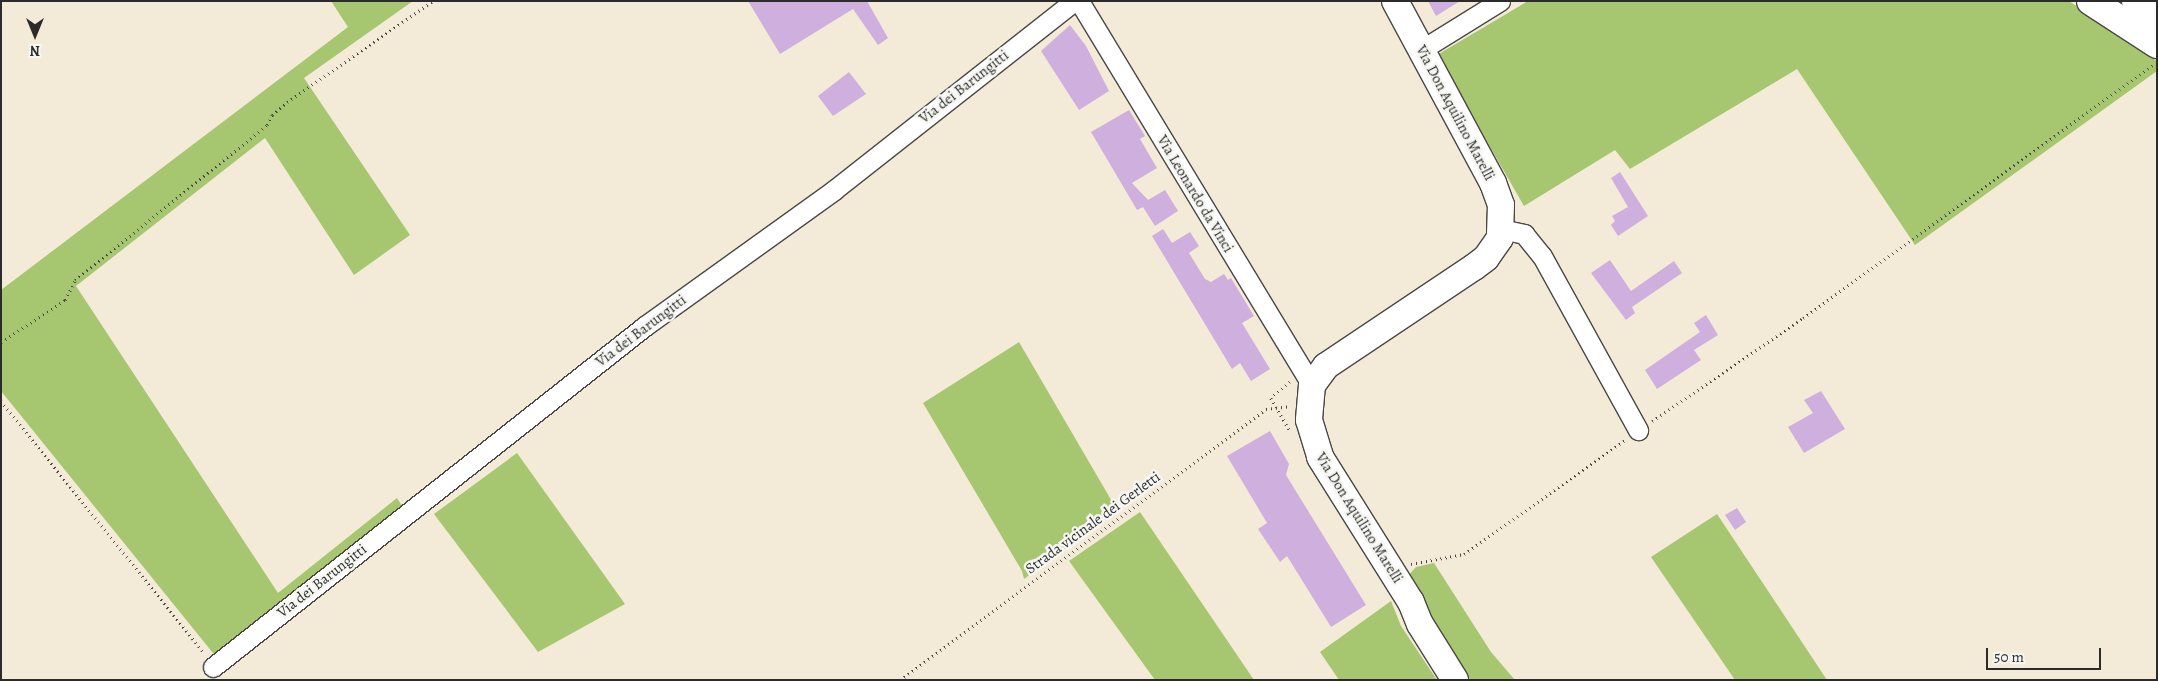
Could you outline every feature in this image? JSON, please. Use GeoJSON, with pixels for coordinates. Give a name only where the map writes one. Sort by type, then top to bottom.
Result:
{"type":"FeatureCollection","features":[{"type":"Feature","properties":{"kind":"highway"},"geometry":{"type":"LineString","coordinates":[[2091,1],[2156,54]]}},
{"type":"Feature","properties":{"kind":"highway"},"geometry":{"type":"LineString","coordinates":[[2136,1],[2157,14]]}},
{"type":"Feature","properties":{"kind":"street","name":"Via dei Barungitti"},"geometry":{"type":"LineString","coordinates":[[213,667],[645,326],[834,190],[1074,1]]}},
{"type":"Feature","properties":{"kind":"street","name":"Via Leonardo da Vinci"},"geometry":{"type":"LineString","coordinates":[[1079,1],[1297,363],[1310,397]]}},
{"type":"Feature","properties":{"kind":"street","name":"Via Don Aquilino Marelli"},"geometry":{"type":"LineString","coordinates":[[1395,1],[1493,184],[1501,204],[1501,229],[1496,245],[1486,258],[1344,352],[1318,374],[1310,397],[1310,431],[1320,457],[1396,577],[1411,602],[1420,624],[1455,680]]}},
{"type":"Feature","properties":{"kind":"street"},"geometry":{"type":"LineString","coordinates":[[1421,50],[1500,1]]}},
{"type":"Feature","properties":{"kind":"street"},"geometry":{"type":"LineString","coordinates":[[1501,229],[1524,234],[1542,256],[1638,430]]}},
{"type":"Feature","properties":{"kind":"path"},"geometry":{"type":"LineString","coordinates":[[1,342],[65,300],[75,280],[267,126],[272,115],[287,102],[433,1]]}},
{"type":"Feature","properties":{"kind":"path"},"geometry":{"type":"LineString","coordinates":[[1396,577],[1413,563],[1464,554],[1638,430],[1812,312],[2156,54]]}},
{"type":"Feature","properties":{"kind":"path"},"geometry":{"type":"LineString","coordinates":[[1271,396],[1292,380],[1297,363]]}},
{"type":"Feature","properties":{"kind":"path","name":"Strada vicinale dei Gerletti"},"geometry":{"type":"LineString","coordinates":[[900,680],[1266,409],[1310,397]]}},
{"type":"Feature","properties":{"kind":"path"},"geometry":{"type":"LineString","coordinates":[[1,401],[208,656],[213,667]]}},
{"type":"Feature","properties":{"kind":"green space"},"geometry":{"type":"Polygon","coordinates":[[[331,1],[413,1],[304,78],[410,235],[354,275],[265,138],[76,286],[278,593],[397,498],[406,512],[217,658],[1,391],[1,290],[348,27],[331,1]]]}},
{"type":"Feature","properties":{"kind":"green space"},"geometry":{"type":"Polygon","coordinates":[[[1528,1],[2069,1],[2157,61],[2157,71],[1915,245],[1797,69],[1630,169],[1615,150],[1524,206],[1437,55],[1528,1]]]}},
{"type":"Feature","properties":{"kind":"green space"},"geometry":{"type":"Polygon","coordinates":[[[1019,342],[1117,510],[1024,579],[1022,571],[923,403],[1019,342]]]}},
{"type":"Feature","properties":{"kind":"green space"},"geometry":{"type":"Polygon","coordinates":[[[517,453],[625,604],[538,652],[434,514],[517,453]]]}},
{"type":"Feature","properties":{"kind":"green space"},"geometry":{"type":"Polygon","coordinates":[[[1140,512],[1254,680],[1155,680],[1069,561],[1140,512]]]}},
{"type":"Feature","properties":{"kind":"green space"},"geometry":{"type":"Polygon","coordinates":[[[1717,514],[1827,680],[1735,680],[1651,557],[1717,514]]]}},
{"type":"Feature","properties":{"kind":"green space"},"geometry":{"type":"Polygon","coordinates":[[[1434,563],[1491,652],[1515,680],[1464,680],[1407,577],[1416,567],[1434,563]]]}},
{"type":"Feature","properties":{"kind":"green space"},"geometry":{"type":"Polygon","coordinates":[[[1391,601],[1401,626],[1437,680],[1339,680],[1320,652],[1391,601]]]}},
{"type":"Feature","properties":{"kind":"building"},"geometry":{"type":"Polygon","coordinates":[[[748,1],[867,1],[888,38],[878,45],[853,9],[780,54],[748,1]]]}},
{"type":"Feature","properties":{"kind":"building"},"geometry":{"type":"Polygon","coordinates":[[[1428,1],[1460,1],[1436,16],[1428,1]]]}},
{"type":"Feature","properties":{"kind":"building"},"geometry":{"type":"Polygon","coordinates":[[[1070,25],[1086,46],[1109,91],[1079,110],[1041,51],[1070,25]]]}},
{"type":"Feature","properties":{"kind":"building"},"geometry":{"type":"Polygon","coordinates":[[[849,72],[866,94],[833,116],[818,96],[849,72]]]}},
{"type":"Feature","properties":{"kind":"building"},"geometry":{"type":"Polygon","coordinates":[[[1129,110],[1145,136],[1140,139],[1157,168],[1132,183],[1148,200],[1165,190],[1178,211],[1155,226],[1143,207],[1137,210],[1091,132],[1129,110]]]}},
{"type":"Feature","properties":{"kind":"building"},"geometry":{"type":"Polygon","coordinates":[[[1620,172],[1648,216],[1618,236],[1611,225],[1615,221],[1612,216],[1628,207],[1611,178],[1620,172]]]}},
{"type":"Feature","properties":{"kind":"building"},"geometry":{"type":"Polygon","coordinates":[[[1163,229],[1172,243],[1190,232],[1199,246],[1189,253],[1205,279],[1211,282],[1224,274],[1228,280],[1231,278],[1254,316],[1242,323],[1270,369],[1251,381],[1240,363],[1232,369],[1152,236],[1163,229]]]}},
{"type":"Feature","properties":{"kind":"building"},"geometry":{"type":"Polygon","coordinates":[[[1610,260],[1631,291],[1674,261],[1682,273],[1632,307],[1635,313],[1626,320],[1591,273],[1610,260]]]}},
{"type":"Feature","properties":{"kind":"building"},"geometry":{"type":"Polygon","coordinates":[[[1706,315],[1718,335],[1694,350],[1701,360],[1657,389],[1645,370],[1700,332],[1694,323],[1706,315]]]}},
{"type":"Feature","properties":{"kind":"building"},"geometry":{"type":"Polygon","coordinates":[[[1821,391],[1845,429],[1804,453],[1788,427],[1813,413],[1804,400],[1821,391]]]}},
{"type":"Feature","properties":{"kind":"building"},"geometry":{"type":"Polygon","coordinates":[[[1270,431],[1289,464],[1286,475],[1366,605],[1331,627],[1287,556],[1280,562],[1258,529],[1267,523],[1227,456],[1270,431]]]}},
{"type":"Feature","properties":{"kind":"building"},"geometry":{"type":"Polygon","coordinates":[[[1737,508],[1746,522],[1735,530],[1725,515],[1737,508]]]}}]}
